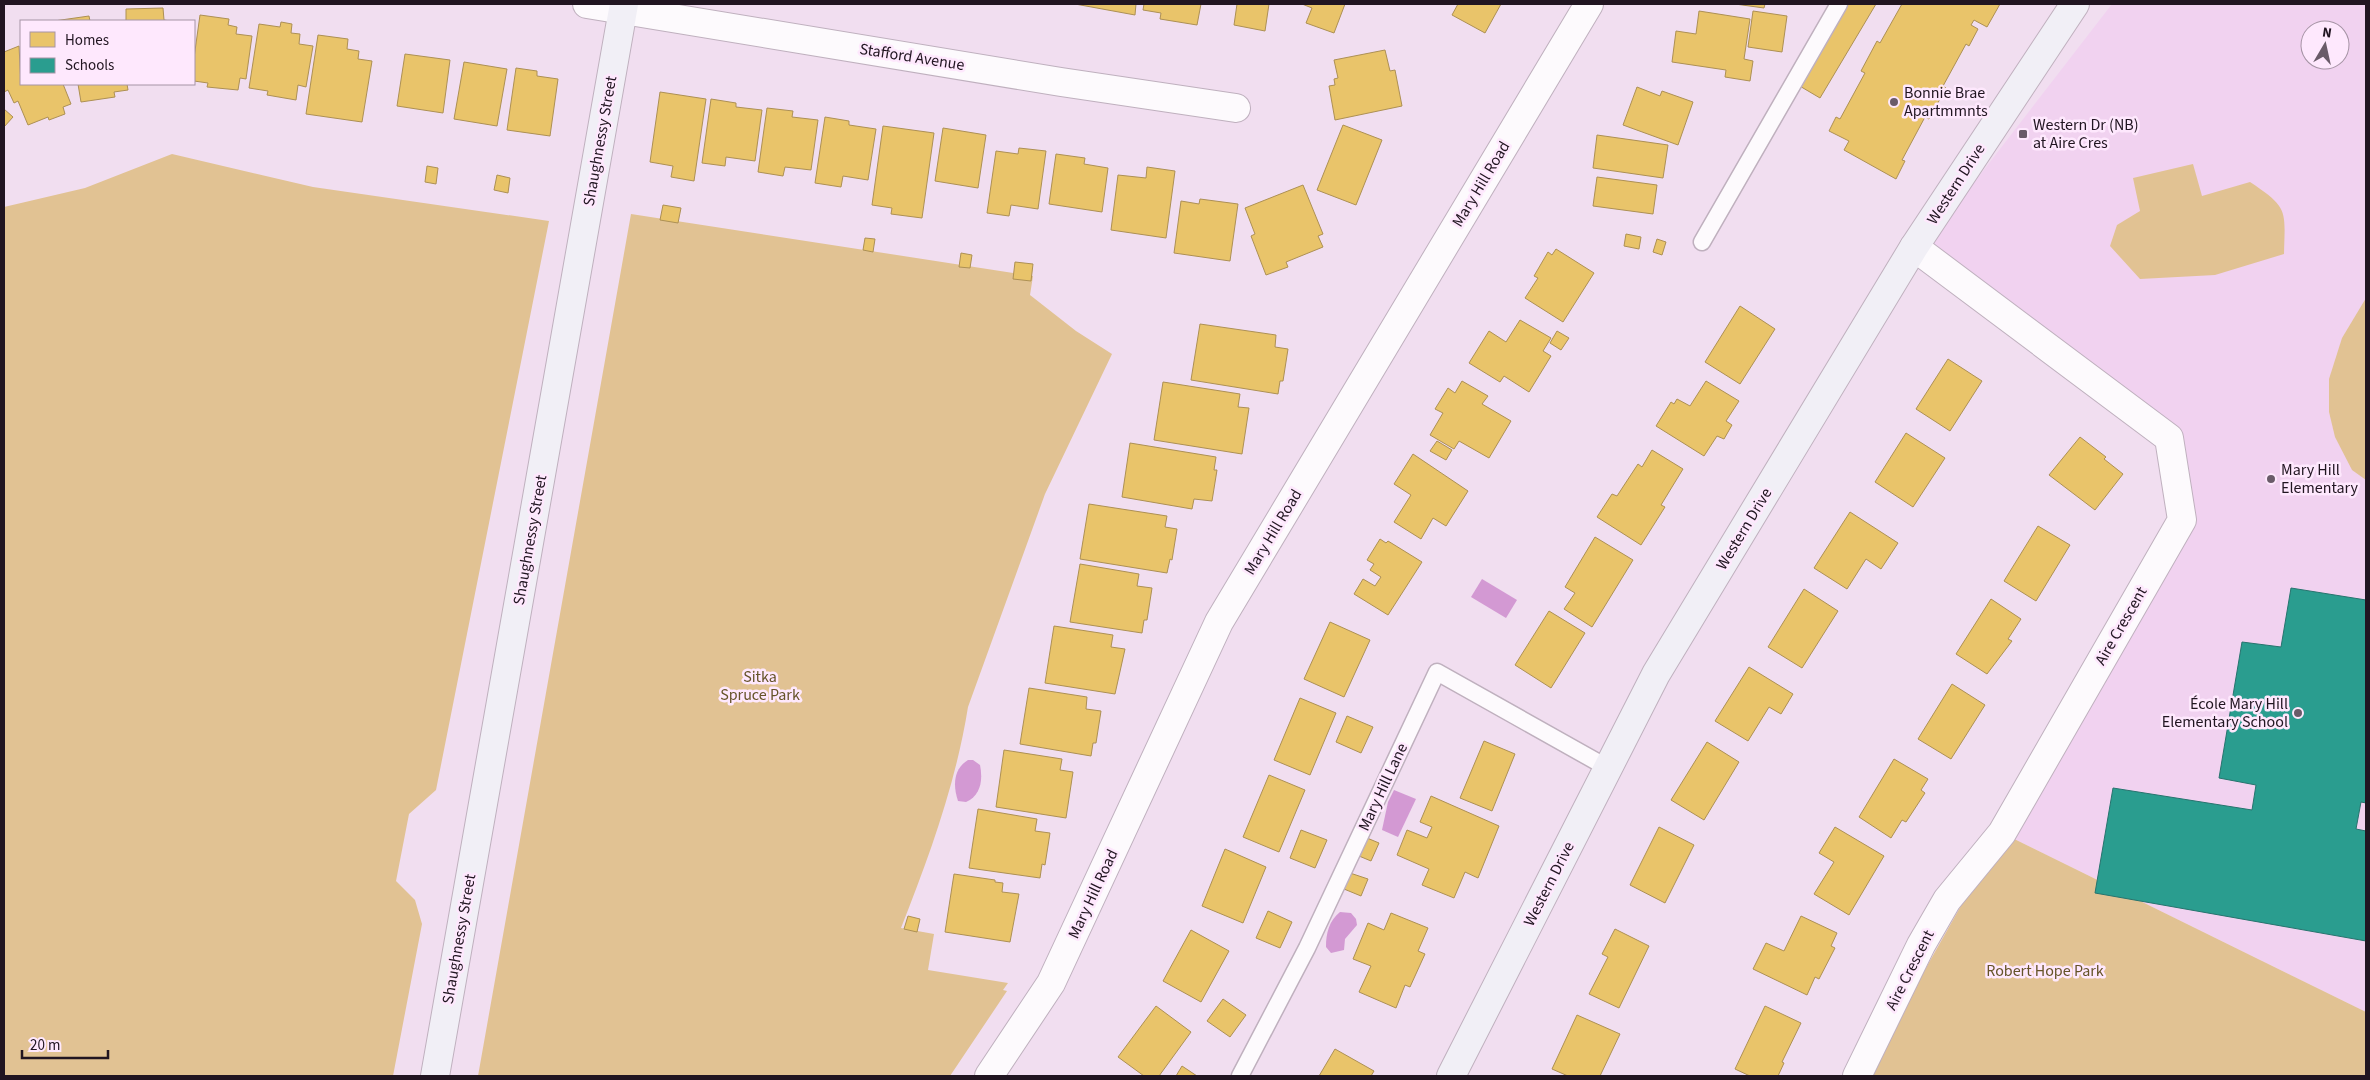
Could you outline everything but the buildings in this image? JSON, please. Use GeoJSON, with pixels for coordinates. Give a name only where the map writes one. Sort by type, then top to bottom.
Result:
{"type":"FeatureCollection","features":[{"type":"Feature","properties":{"kind":"street","name":"Stafford Avenue"},"geometry":{"type":"LineString","coordinates":[[587,4],[623,7],[1236,108]]}},
{"type":"Feature","properties":{"kind":"street","name":"Mary Hill Road"},"geometry":{"type":"LineString","coordinates":[[989,1076],[1051,983],[1219,622],[1588,4]]}},
{"type":"Feature","properties":{"kind":"street","name":"Western Drive"},"geometry":{"type":"LineString","coordinates":[[1451,1076],[1656,674],[1914,247],[2076,4]]}},
{"type":"Feature","properties":{"kind":"street","name":"Shaughnessy Street"},"geometry":{"type":"LineString","coordinates":[[435,1076],[623,7]]}},
{"type":"Feature","properties":{"kind":"street","name":"Aire Crescent"},"geometry":{"type":"LineString","coordinates":[[1857,1076],[1921,945],[1947,900],[2002,833],[2182,520],[2169,438],[1914,247]]}},
{"type":"Feature","properties":{"kind":"lane"},"geometry":{"type":"LineString","coordinates":[[1702,242],[1839,4]]}},
{"type":"Feature","properties":{"kind":"lane","name":"Mary Hill Lane"},"geometry":{"type":"LineString","coordinates":[[1240,1076],[1306,948],[1437,672],[1608,768]]}},
{"type":"Feature","properties":{"kind":"shaded area","name":"Mary Hill Elementary"},"geometry":{"type":"Polygon","coordinates":[[[2112,4],[2366,4],[2366,1012],[2002,833],[2182,520],[2169,438],[1922,250],[2112,4]]]}},
{"type":"Feature","properties":{"kind":"shaded area"},"geometry":{"type":"Polygon","coordinates":[[[1482,579],[1517,600],[1506,618],[1471,597],[1482,579]]]}},
{"type":"Feature","properties":{"kind":"shaded area"},"geometry":{"type":"Polygon","coordinates":[[[968,760],[973,760],[980,765],[980,786],[971,799],[966,802],[958,801],[955,790],[955,778],[959,768],[968,760]]]}},
{"type":"Feature","properties":{"kind":"shaded area"},"geometry":{"type":"Polygon","coordinates":[[[1394,790],[1416,799],[1398,837],[1382,830],[1388,802],[1394,790]]]}},
{"type":"Feature","properties":{"kind":"shaded area"},"geometry":{"type":"Polygon","coordinates":[[[1340,912],[1351,913],[1356,919],[1357,925],[1345,939],[1344,950],[1331,953],[1326,947],[1328,932],[1333,919],[1340,912]]]}},
{"type":"Feature","properties":{"kind":"green space"},"geometry":{"type":"Polygon","coordinates":[[[172,154],[313,187],[549,221],[436,790],[409,814],[396,881],[415,900],[422,924],[393,1076],[4,1076],[4,207],[85,188],[172,154]]]}},
{"type":"Feature","properties":{"kind":"green space"},"geometry":{"type":"Polygon","coordinates":[[[2193,164],[2202,196],[2250,182],[2272,198],[2282,211],[2284,219],[2284,254],[2215,275],[2140,279],[2110,246],[2117,225],[2140,211],[2133,178],[2193,164]]]}},
{"type":"Feature","properties":{"kind":"green space","name":"Sitka Spruce Park"},"geometry":{"type":"Polygon","coordinates":[[[631,214],[1033,276],[1030,295],[1076,331],[1112,354],[1045,494],[968,707],[949,792],[922,874],[901,928],[934,934],[928,970],[1008,983],[1003,990],[1007,991],[950,1076],[478,1076],[631,214]]]}},
{"type":"Feature","properties":{"kind":"green space"},"geometry":{"type":"Polygon","coordinates":[[[2366,298],[2366,480],[2352,470],[2335,437],[2329,412],[2329,379],[2342,338],[2366,298]]]}},
{"type":"Feature","properties":{"kind":"green space","name":"Robert Hope Park"},"geometry":{"type":"Polygon","coordinates":[[[2002,833],[2366,1012],[2366,1076],[1865,1076],[2002,833]]]}},
{"type":"Feature","properties":{"kind":"place","name":"Bonnie Brae Apartmmnts"},"geometry":{"type":"Point","coordinates":[1894,102]}},
{"type":"Feature","properties":{"kind":"place","name":"Western Dr (NB) at Aire Cres"},"geometry":{"type":"Point","coordinates":[2023,134]}},
{"type":"Feature","properties":{"kind":"place","name":"Mary Hill Elementary"},"geometry":{"type":"Point","coordinates":[2271,479]}},
{"type":"Feature","properties":{"kind":"place","name":"École Mary Hill Elementary School"},"geometry":{"type":"Point","coordinates":[2298,713]}}]}
